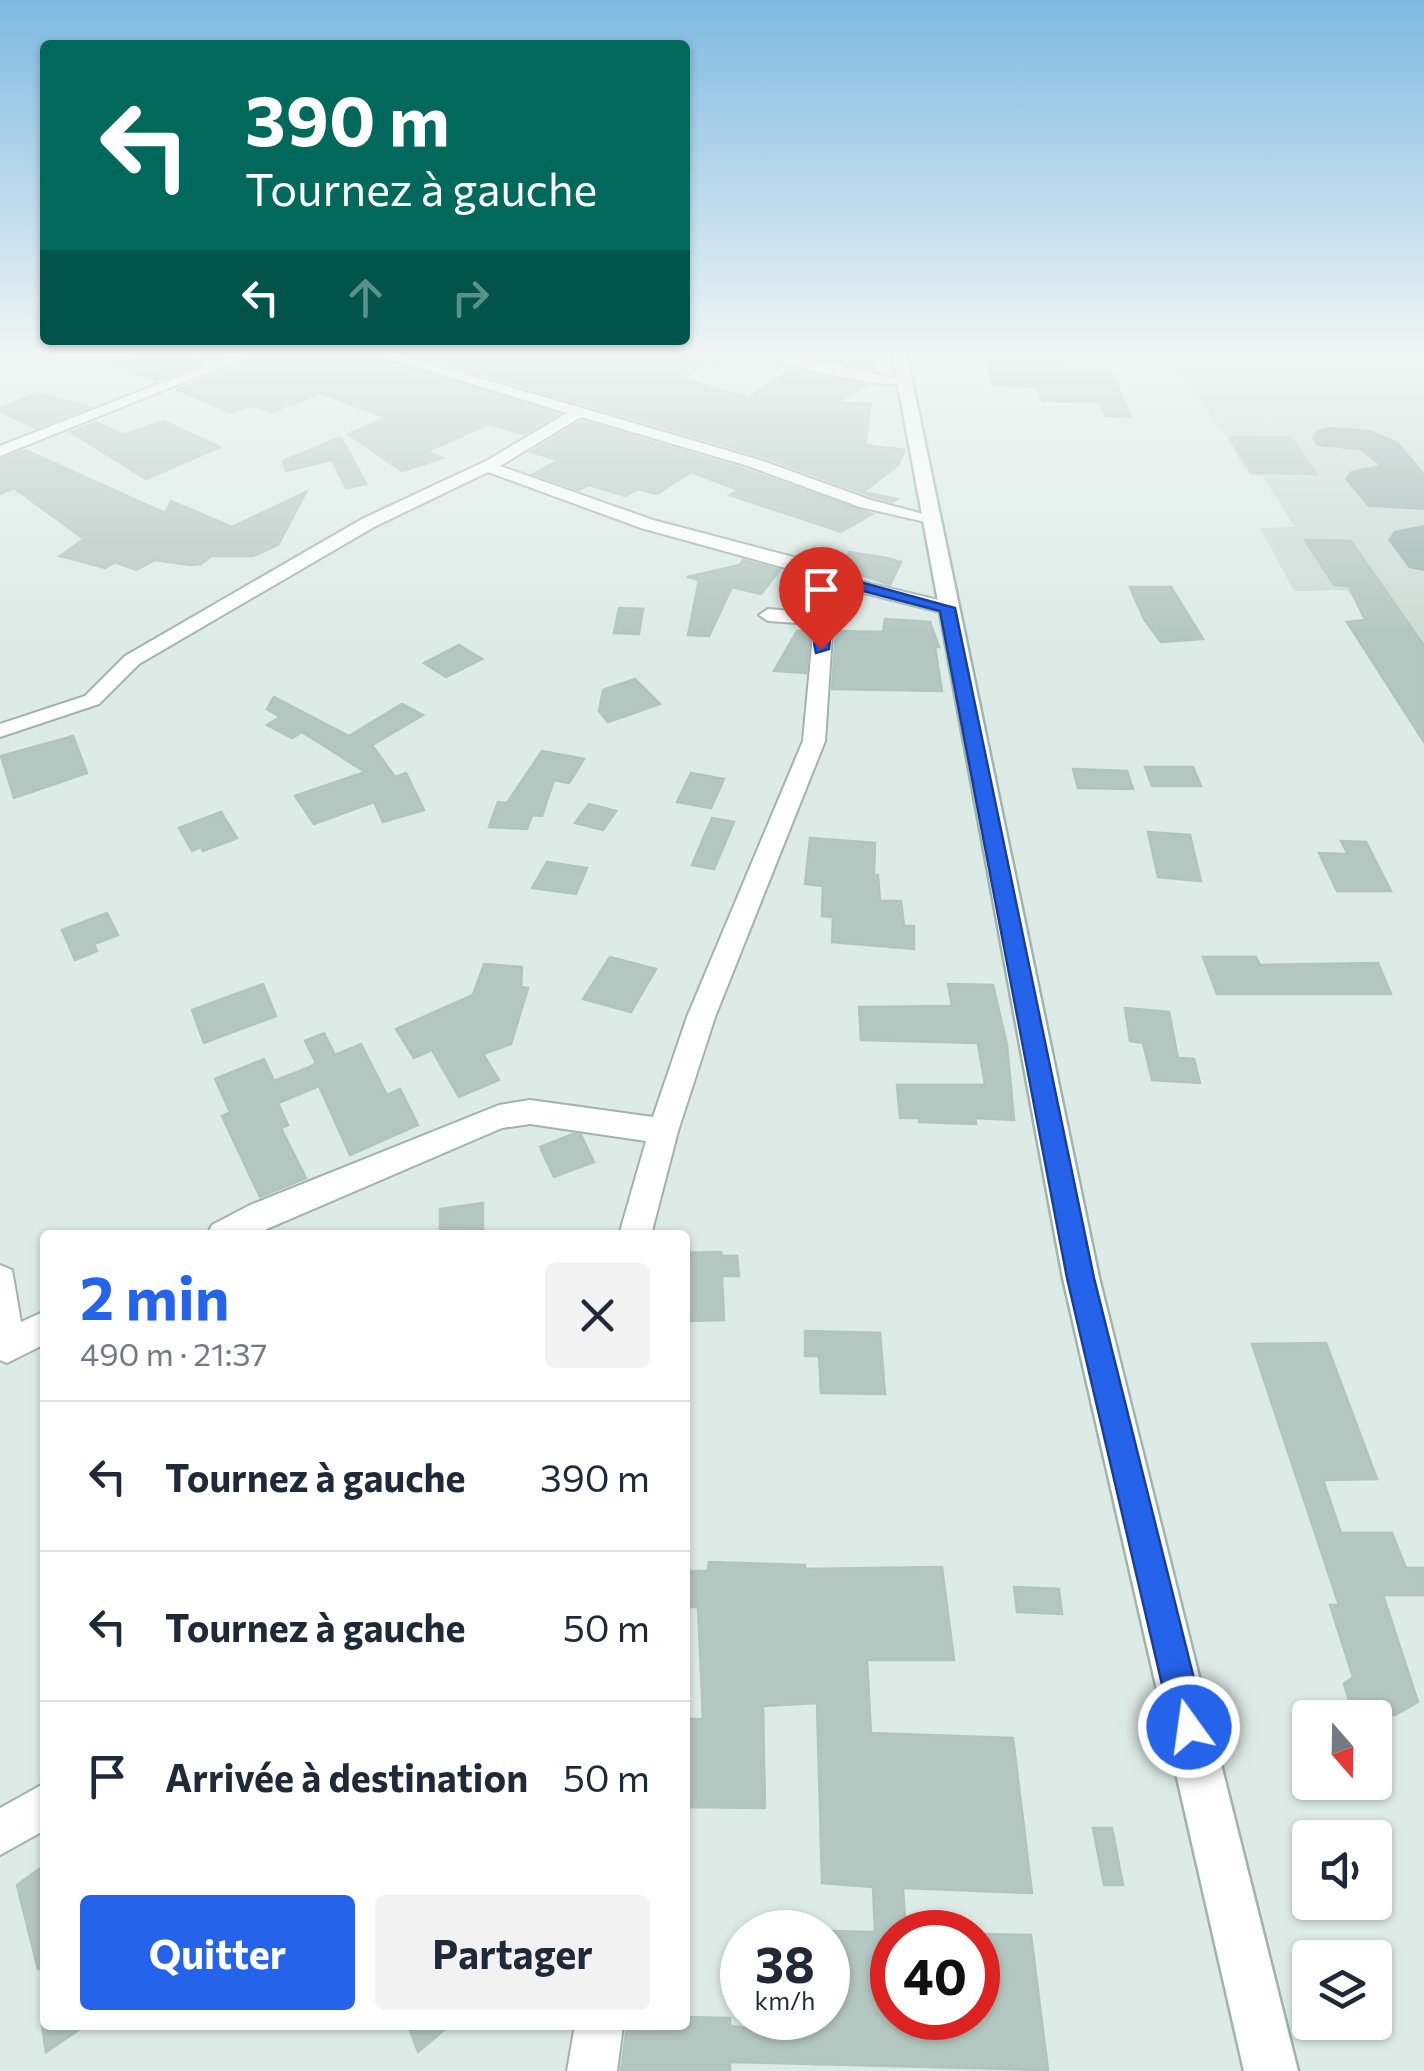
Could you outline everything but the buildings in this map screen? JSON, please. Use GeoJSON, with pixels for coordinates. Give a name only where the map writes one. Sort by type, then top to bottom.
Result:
{"type":"FeatureCollection","features":[{"type":"Feature","properties":{"kind":"street"},"geometry":{"type":"LineString","coordinates":[[0,731],[92,700],[114,675],[149,650],[368,523],[517,449]]}},
{"type":"Feature","properties":{"kind":"street"},"geometry":{"type":"LineString","coordinates":[[705,449],[866,504],[930,518]]}},
{"type":"Feature","properties":{"kind":"street"},"geometry":{"type":"LineString","coordinates":[[917,449],[1080,1278],[1272,2071]]}},
{"type":"Feature","properties":{"kind":"street"},"geometry":{"type":"LineString","coordinates":[[487,466],[646,524],[948,608]]}},
{"type":"Feature","properties":{"kind":"street"},"geometry":{"type":"LineString","coordinates":[[635,1230],[663,1130],[707,1001],[814,741],[824,619],[838,580]]}},
{"type":"Feature","properties":{"kind":"street"},"geometry":{"type":"LineString","coordinates":[[768,615],[824,619]]}},
{"type":"Feature","properties":{"kind":"street"},"geometry":{"type":"LineString","coordinates":[[232,1230],[499,1117],[530,1112],[663,1130]]}},
{"type":"Feature","properties":{"kind":"street"},"geometry":{"type":"LineString","coordinates":[[0,1280],[7,1347],[40,1330]]}},
{"type":"Feature","properties":{"kind":"street"},"geometry":{"type":"LineString","coordinates":[[0,1834],[40,1808]]}},
{"type":"Feature","properties":{"kind":"street"},"geometry":{"type":"LineString","coordinates":[[592,2071],[597,2030]]}},
{"type":"Feature","properties":{"kind":"shaded area"},"geometry":{"type":"Polygon","coordinates":[[[1233,449],[1424,449],[1424,742],[1347,622],[1365,619],[1346,590],[1294,591],[1260,528],[1295,527],[1262,476],[1247,474],[1233,449]]]}},
{"type":"Feature","properties":{"kind":"taxiway"},"geometry":{"type":"LineString","coordinates":[[1383,449],[1406,476]]}},
{"type":"Feature","properties":{"kind":"taxiway"},"geometry":{"type":"LineString","coordinates":[[1392,473],[1406,476]]}},
{"type":"Feature","properties":{"kind":"taxiway"},"geometry":{"type":"LineString","coordinates":[[1406,476],[1411,482]]}},
{"type":"Feature","properties":{"kind":"taxiway"},"geometry":{"type":"LineString","coordinates":[[1406,476],[1364,479],[1382,499],[1424,498]]}},
{"type":"Feature","properties":{"kind":"taxiway"},"geometry":{"type":"LineString","coordinates":[[1424,537],[1408,540],[1424,559]]}},
{"type":"Feature","properties":{"kind":"route"},"geometry":{"type":"LineString","coordinates":[[821,649],[824,619],[838,580],[948,608],[1080,1278],[1189,1727]]}}]}
